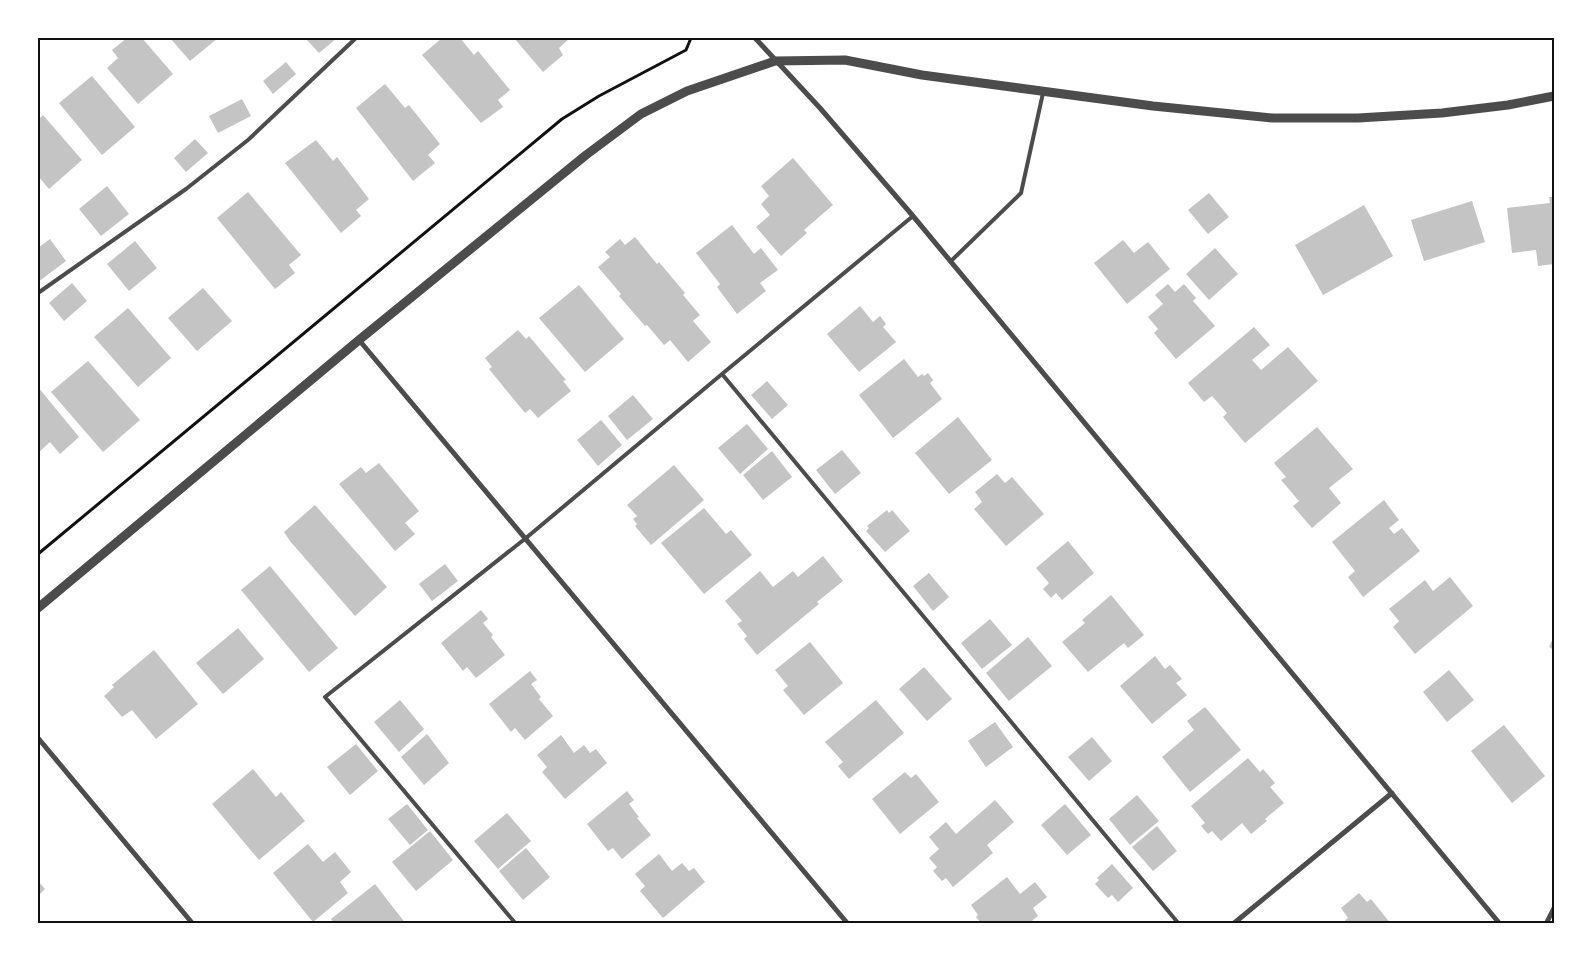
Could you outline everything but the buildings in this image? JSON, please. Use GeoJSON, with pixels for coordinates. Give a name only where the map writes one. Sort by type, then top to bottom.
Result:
{"type":"FeatureCollection","features":[{"type":"Feature","properties":{"kind":"street"},"geometry":{"type":"LineString","coordinates":[[755,38],[820,108],[951,261],[1500,924]]}},
{"type":"Feature","properties":{"kind":"street"},"geometry":{"type":"LineString","coordinates":[[38,608],[359,340],[586,155],[642,114],[687,91],[775,60],[845,60],[922,75],[1153,106],[1273,118],[1358,118],[1442,113],[1508,105],[1554,96]]}},
{"type":"Feature","properties":{"kind":"street"},"geometry":{"type":"LineString","coordinates":[[359,340],[848,924]]}},
{"type":"Feature","properties":{"kind":"street"},"geometry":{"type":"LineString","coordinates":[[38,738],[193,924]]}},
{"type":"Feature","properties":{"kind":"street"},"geometry":{"type":"LineString","coordinates":[[1233,924],[1392,793]]}},
{"type":"Feature","properties":{"kind":"street"},"geometry":{"type":"LineString","coordinates":[[1546,924],[1554,908]]}},
{"type":"Feature","properties":{"kind":"lane"},"geometry":{"type":"LineString","coordinates":[[38,293],[186,189],[248,140],[356,38]]}},
{"type":"Feature","properties":{"kind":"lane"},"geometry":{"type":"LineString","coordinates":[[951,261],[1021,192],[1043,91]]}},
{"type":"Feature","properties":{"kind":"lane"},"geometry":{"type":"LineString","coordinates":[[516,924],[325,697],[526,538],[913,216]]}},
{"type":"Feature","properties":{"kind":"lane"},"geometry":{"type":"LineString","coordinates":[[722,374],[1179,924]]}},
{"type":"Feature","properties":{"kind":"path"},"geometry":{"type":"LineString","coordinates":[[38,554],[562,119],[599,96],[686,50],[691,38]]}}]}
